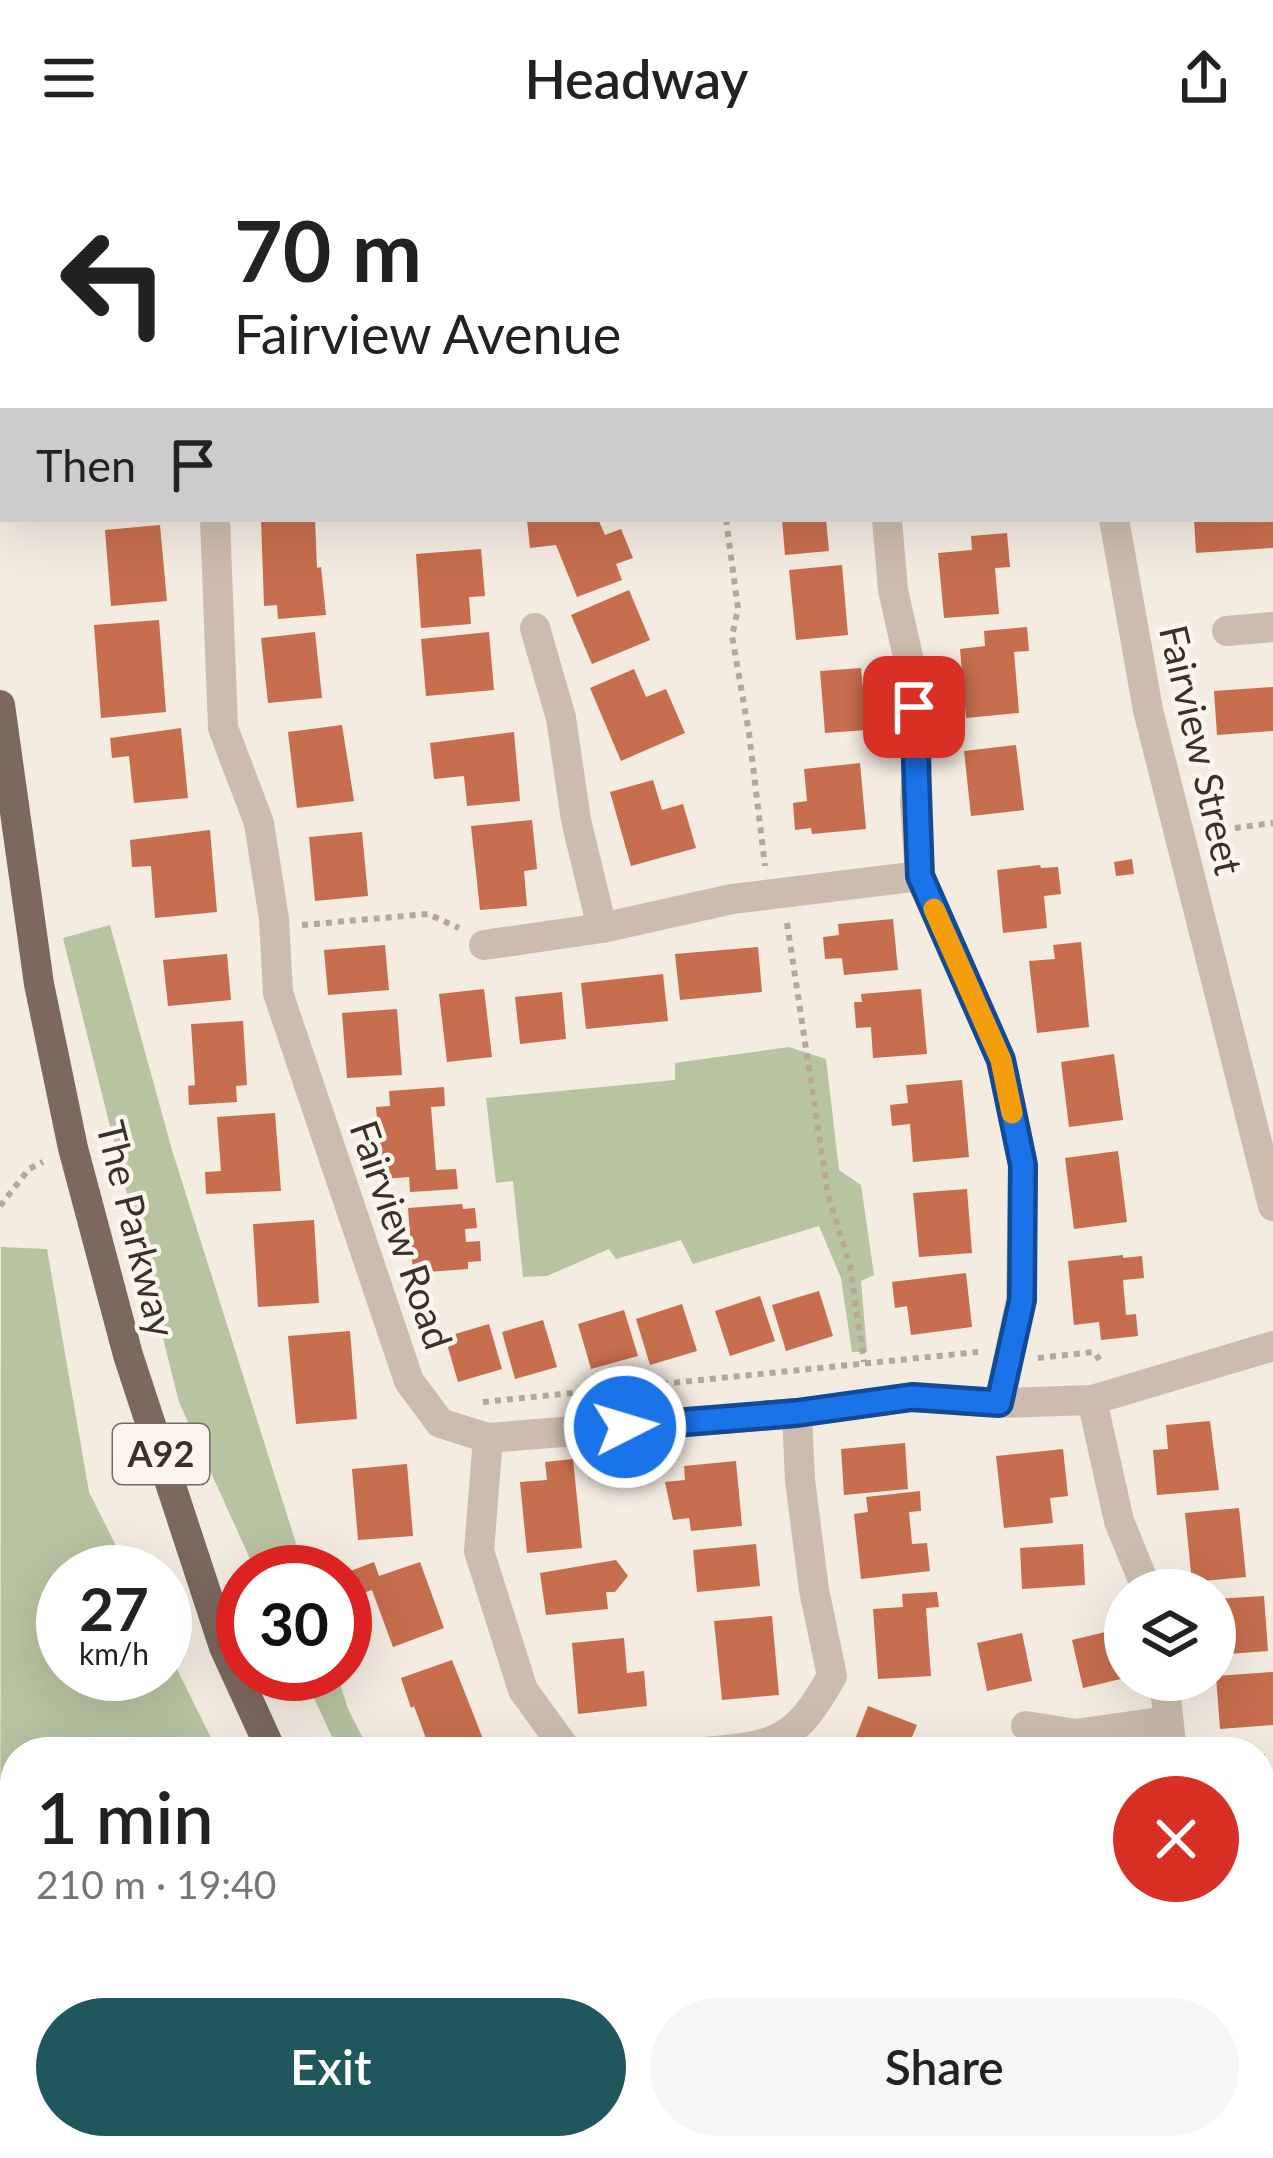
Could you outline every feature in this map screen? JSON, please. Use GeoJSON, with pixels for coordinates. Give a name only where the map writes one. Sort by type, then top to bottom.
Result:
{"type":"FeatureCollection","features":[{"type":"Feature","properties":{"kind":"main road","name":"The Parkway"},"geometry":{"type":"LineString","coordinates":[[0,705],[39,984],[74,1148],[135,1377],[224,1647],[265,1737]]}},
{"type":"Feature","properties":{"kind":"street","name":"Fairview Road"},"geometry":{"type":"LineString","coordinates":[[215,522],[224,728],[259,824],[275,928],[278,993],[409,1381],[440,1423],[488,1438],[797,1413],[912,1397],[999,1403],[1106,1396],[1273,1346]]}},
{"type":"Feature","properties":{"kind":"street"},"geometry":{"type":"LineString","coordinates":[[887,522],[893,590],[911,670],[920,876],[1001,1060],[1023,1165],[1022,1300],[999,1403]]}},
{"type":"Feature","properties":{"kind":"street","name":"Fairview Street"},"geometry":{"type":"LineString","coordinates":[[1115,522],[1148,710],[1273,1206]]}},
{"type":"Feature","properties":{"kind":"street"},"geometry":{"type":"LineString","coordinates":[[1227,631],[1273,627]]}},
{"type":"Feature","properties":{"kind":"street"},"geometry":{"type":"LineString","coordinates":[[535,628],[561,718],[576,820],[602,928]]}},
{"type":"Feature","properties":{"kind":"street"},"geometry":{"type":"LineString","coordinates":[[484,945],[602,928],[775,893],[920,876]]}},
{"type":"Feature","properties":{"kind":"street"},"geometry":{"type":"LineString","coordinates":[[1106,1396],[1119,1521],[1138,1569]]}},
{"type":"Feature","properties":{"kind":"street"},"geometry":{"type":"LineString","coordinates":[[783,1737],[808,1718],[832,1676],[800,1480],[797,1413]]}},
{"type":"Feature","properties":{"kind":"street"},"geometry":{"type":"LineString","coordinates":[[488,1438],[479,1551],[524,1690],[557,1737]]}},
{"type":"Feature","properties":{"kind":"street"},"geometry":{"type":"LineString","coordinates":[[1027,1726],[1075,1734],[1169,1737],[1166,1701]]}},
{"type":"Feature","properties":{"kind":"path"},"geometry":{"type":"LineString","coordinates":[[726,522],[738,609],[732,636],[828,1195],[850,1266],[864,1362]]}},
{"type":"Feature","properties":{"kind":"path"},"geometry":{"type":"LineString","coordinates":[[1178,835],[1273,824]]}},
{"type":"Feature","properties":{"kind":"path"},"geometry":{"type":"LineString","coordinates":[[275,928],[428,914],[458,928],[476,928],[484,945]]}},
{"type":"Feature","properties":{"kind":"path"},"geometry":{"type":"LineString","coordinates":[[0,1206],[29,1169],[74,1148]]}},
{"type":"Feature","properties":{"kind":"path"},"geometry":{"type":"LineString","coordinates":[[429,1408],[864,1362],[1094,1352],[1106,1396]]}},
{"type":"Feature","properties":{"kind":"green space"},"geometry":{"type":"Polygon","coordinates":[[[110,925],[172,1150],[296,1545],[244,1545],[179,1402],[63,938],[110,925]]]}},
{"type":"Feature","properties":{"kind":"green space"},"geometry":{"type":"Polygon","coordinates":[[[789,1047],[826,1059],[839,1170],[861,1185],[874,1275],[861,1281],[867,1352],[852,1352],[841,1278],[819,1226],[693,1264],[681,1240],[616,1259],[609,1249],[547,1276],[523,1277],[513,1181],[496,1183],[486,1098],[675,1080],[675,1063],[789,1047]]]}},
{"type":"Feature","properties":{"kind":"green space"},"geometry":{"type":"Polygon","coordinates":[[[1,1247],[47,1249],[89,1492],[116,1545],[36,1545],[36,1701],[192,1700],[211,1737],[0,1737],[1,1247]]]}},
{"type":"Feature","properties":{"kind":"green space"},"geometry":{"type":"Polygon","coordinates":[[[315,1701],[345,1701],[362,1737],[332,1737],[315,1701]]]}},
{"type":"Feature","properties":{"kind":"building"},"geometry":{"type":"Polygon","coordinates":[[[261,522],[315,522],[326,615],[278,619],[277,605],[264,606],[261,522]]]}},
{"type":"Feature","properties":{"kind":"building"},"geometry":{"type":"Polygon","coordinates":[[[527,522],[599,522],[605,535],[621,529],[633,558],[616,564],[622,580],[577,597],[556,545],[530,548],[527,522]]]}},
{"type":"Feature","properties":{"kind":"building"},"geometry":{"type":"Polygon","coordinates":[[[782,522],[826,522],[829,551],[785,555],[782,522]]]}},
{"type":"Feature","properties":{"kind":"building"},"geometry":{"type":"Polygon","coordinates":[[[1194,522],[1273,522],[1273,548],[1196,553],[1194,522]]]}},
{"type":"Feature","properties":{"kind":"building"},"geometry":{"type":"Polygon","coordinates":[[[160,525],[167,601],[111,606],[105,530],[160,525]]]}},
{"type":"Feature","properties":{"kind":"building"},"geometry":{"type":"Polygon","coordinates":[[[1007,533],[1010,567],[995,568],[999,614],[944,618],[938,553],[972,550],[971,536],[1007,533]]]}},
{"type":"Feature","properties":{"kind":"building"},"geometry":{"type":"Polygon","coordinates":[[[481,549],[485,596],[469,597],[471,624],[421,628],[416,554],[481,549]]]}},
{"type":"Feature","properties":{"kind":"building"},"geometry":{"type":"Polygon","coordinates":[[[842,565],[848,635],[796,640],[789,570],[842,565]]]}},
{"type":"Feature","properties":{"kind":"building"},"geometry":{"type":"Polygon","coordinates":[[[629,590],[650,640],[592,664],[571,615],[629,590]]]}},
{"type":"Feature","properties":{"kind":"building"},"geometry":{"type":"Polygon","coordinates":[[[159,620],[166,712],[101,718],[94,625],[159,620]]]}},
{"type":"Feature","properties":{"kind":"building"},"geometry":{"type":"Polygon","coordinates":[[[1027,627],[1029,651],[1014,652],[1019,713],[966,718],[960,649],[985,646],[984,631],[1027,627]]]}},
{"type":"Feature","properties":{"kind":"building"},"geometry":{"type":"Polygon","coordinates":[[[315,632],[322,698],[268,703],[261,638],[315,632]]]}},
{"type":"Feature","properties":{"kind":"building"},"geometry":{"type":"Polygon","coordinates":[[[489,632],[494,690],[426,696],[421,639],[489,632]]]}},
{"type":"Feature","properties":{"kind":"building"},"geometry":{"type":"Polygon","coordinates":[[[861,668],[867,730],[825,733],[820,671],[861,668]]]}},
{"type":"Feature","properties":{"kind":"building"},"geometry":{"type":"Polygon","coordinates":[[[634,669],[646,697],[666,689],[685,733],[621,761],[590,688],[634,669]]]}},
{"type":"Feature","properties":{"kind":"building"},"geometry":{"type":"Polygon","coordinates":[[[1273,687],[1273,731],[1217,735],[1214,691],[1273,687]]]}},
{"type":"Feature","properties":{"kind":"building"},"geometry":{"type":"Polygon","coordinates":[[[342,725],[354,801],[297,808],[288,732],[342,725]]]}},
{"type":"Feature","properties":{"kind":"building"},"geometry":{"type":"Polygon","coordinates":[[[181,728],[188,798],[134,803],[129,756],[112,758],[110,738],[181,728]]]}},
{"type":"Feature","properties":{"kind":"building"},"geometry":{"type":"Polygon","coordinates":[[[514,732],[520,801],[467,806],[464,776],[434,779],[430,743],[514,732]]]}},
{"type":"Feature","properties":{"kind":"building"},"geometry":{"type":"Polygon","coordinates":[[[1016,745],[1024,810],[971,816],[964,751],[1016,745]]]}},
{"type":"Feature","properties":{"kind":"building"},"geometry":{"type":"Polygon","coordinates":[[[860,763],[866,829],[812,834],[811,828],[795,830],[793,803],[807,801],[804,769],[860,763]]]}},
{"type":"Feature","properties":{"kind":"building"},"geometry":{"type":"Polygon","coordinates":[[[653,780],[662,810],[683,804],[696,848],[631,866],[610,792],[653,780]]]}},
{"type":"Feature","properties":{"kind":"building"},"geometry":{"type":"Polygon","coordinates":[[[532,820],[537,869],[524,871],[527,906],[480,910],[471,826],[532,820]]]}},
{"type":"Feature","properties":{"kind":"building"},"geometry":{"type":"Polygon","coordinates":[[[210,830],[217,912],[155,918],[151,866],[132,867],[130,840],[210,830]]]}},
{"type":"Feature","properties":{"kind":"building"},"geometry":{"type":"Polygon","coordinates":[[[362,832],[368,896],[315,901],[309,837],[362,832]]]}},
{"type":"Feature","properties":{"kind":"building"},"geometry":{"type":"Polygon","coordinates":[[[1132,859],[1134,874],[1116,876],[1114,862],[1132,859]]]}},
{"type":"Feature","properties":{"kind":"building"},"geometry":{"type":"Polygon","coordinates":[[[1058,867],[1061,894],[1044,896],[1047,928],[1003,933],[997,870],[1058,867]]]}},
{"type":"Feature","properties":{"kind":"building"},"geometry":{"type":"Polygon","coordinates":[[[893,919],[898,970],[844,975],[842,958],[825,959],[823,937],[839,935],[838,924],[893,919]]]}},
{"type":"Feature","properties":{"kind":"building"},"geometry":{"type":"Polygon","coordinates":[[[1081,942],[1089,1027],[1037,1033],[1029,961],[1055,959],[1053,945],[1081,942]]]}},
{"type":"Feature","properties":{"kind":"building"},"geometry":{"type":"Polygon","coordinates":[[[385,945],[389,990],[328,995],[324,950],[385,945]]]}},
{"type":"Feature","properties":{"kind":"building"},"geometry":{"type":"Polygon","coordinates":[[[758,947],[762,992],[680,1000],[675,954],[758,947]]]}},
{"type":"Feature","properties":{"kind":"building"},"geometry":{"type":"Polygon","coordinates":[[[227,954],[231,1000],[168,1006],[163,960],[227,954]]]}},
{"type":"Feature","properties":{"kind":"building"},"geometry":{"type":"Polygon","coordinates":[[[663,974],[668,1021],[586,1029],[581,983],[663,974]]]}},
{"type":"Feature","properties":{"kind":"building"},"geometry":{"type":"Polygon","coordinates":[[[484,989],[492,1057],[447,1062],[439,994],[484,989]]]}},
{"type":"Feature","properties":{"kind":"building"},"geometry":{"type":"Polygon","coordinates":[[[921,989],[927,1054],[873,1058],[871,1027],[856,1028],[854,1002],[862,1002],[861,994],[921,989]]]}},
{"type":"Feature","properties":{"kind":"building"},"geometry":{"type":"Polygon","coordinates":[[[562,992],[566,1039],[520,1044],[515,997],[562,992]]]}},
{"type":"Feature","properties":{"kind":"building"},"geometry":{"type":"Polygon","coordinates":[[[397,1009],[402,1075],[347,1078],[342,1013],[397,1009]]]}},
{"type":"Feature","properties":{"kind":"building"},"geometry":{"type":"Polygon","coordinates":[[[243,1021],[247,1085],[236,1086],[237,1102],[189,1105],[188,1086],[195,1085],[191,1024],[243,1021]]]}},
{"type":"Feature","properties":{"kind":"building"},"geometry":{"type":"Polygon","coordinates":[[[1114,1054],[1123,1120],[1069,1127],[1061,1062],[1114,1054]]]}},
{"type":"Feature","properties":{"kind":"building"},"geometry":{"type":"Polygon","coordinates":[[[962,1080],[969,1157],[913,1162],[910,1124],[892,1126],[890,1105],[908,1103],[906,1085],[962,1080]]]}},
{"type":"Feature","properties":{"kind":"building"},"geometry":{"type":"Polygon","coordinates":[[[444,1087],[445,1106],[431,1107],[436,1170],[456,1169],[458,1189],[410,1192],[409,1177],[382,1179],[376,1107],[390,1106],[389,1091],[444,1087]]]}},
{"type":"Feature","properties":{"kind":"building"},"geometry":{"type":"Polygon","coordinates":[[[275,1113],[281,1191],[206,1194],[205,1172],[221,1171],[217,1117],[275,1113]]]}},
{"type":"Feature","properties":{"kind":"building"},"geometry":{"type":"Polygon","coordinates":[[[1118,1151],[1127,1222],[1074,1229],[1065,1158],[1118,1151]]]}},
{"type":"Feature","properties":{"kind":"building"},"geometry":{"type":"Polygon","coordinates":[[[967,1189],[972,1253],[919,1257],[913,1193],[967,1189]]]}},
{"type":"Feature","properties":{"kind":"building"},"geometry":{"type":"Polygon","coordinates":[[[462,1204],[463,1209],[475,1208],[477,1228],[465,1229],[466,1242],[480,1241],[481,1261],[468,1262],[468,1269],[413,1273],[408,1208],[462,1204]]]}},
{"type":"Feature","properties":{"kind":"building"},"geometry":{"type":"Polygon","coordinates":[[[314,1220],[319,1303],[258,1307],[253,1224],[314,1220]]]}},
{"type":"Feature","properties":{"kind":"building"},"geometry":{"type":"Polygon","coordinates":[[[1142,1256],[1144,1278],[1123,1280],[1126,1315],[1136,1314],[1138,1336],[1101,1340],[1099,1322],[1074,1325],[1068,1261],[1142,1256]]]}},
{"type":"Feature","properties":{"kind":"building"},"geometry":{"type":"Polygon","coordinates":[[[966,1273],[972,1327],[911,1335],[907,1306],[895,1308],[892,1282],[966,1273]]]}},
{"type":"Feature","properties":{"kind":"building"},"geometry":{"type":"Polygon","coordinates":[[[819,1291],[833,1336],[786,1351],[772,1305],[819,1291]]]}},
{"type":"Feature","properties":{"kind":"building"},"geometry":{"type":"Polygon","coordinates":[[[760,1296],[775,1341],[730,1356],[715,1311],[760,1296]]]}},
{"type":"Feature","properties":{"kind":"building"},"geometry":{"type":"Polygon","coordinates":[[[682,1304],[697,1351],[650,1365],[636,1319],[682,1304]]]}},
{"type":"Feature","properties":{"kind":"building"},"geometry":{"type":"Polygon","coordinates":[[[624,1310],[638,1356],[591,1369],[578,1324],[624,1310]]]}},
{"type":"Feature","properties":{"kind":"building"},"geometry":{"type":"Polygon","coordinates":[[[543,1320],[557,1367],[515,1379],[502,1332],[543,1320]]]}},
{"type":"Feature","properties":{"kind":"building"},"geometry":{"type":"Polygon","coordinates":[[[489,1324],[502,1369],[458,1382],[445,1337],[489,1324]]]}},
{"type":"Feature","properties":{"kind":"building"},"geometry":{"type":"Polygon","coordinates":[[[350,1331],[357,1419],[296,1424],[288,1336],[350,1331]]]}},
{"type":"Feature","properties":{"kind":"building"},"geometry":{"type":"Polygon","coordinates":[[[1210,1421],[1219,1490],[1157,1495],[1153,1450],[1168,1449],[1166,1425],[1210,1421]]]}},
{"type":"Feature","properties":{"kind":"building"},"geometry":{"type":"Polygon","coordinates":[[[905,1443],[908,1489],[844,1495],[841,1449],[905,1443]]]}},
{"type":"Feature","properties":{"kind":"building"},"geometry":{"type":"Polygon","coordinates":[[[1063,1449],[1068,1496],[1050,1498],[1053,1523],[1004,1528],[996,1456],[1063,1449]]]}},
{"type":"Feature","properties":{"kind":"building"},"geometry":{"type":"Polygon","coordinates":[[[573,1459],[582,1548],[527,1553],[520,1482],[547,1480],[545,1462],[573,1459]]]}},
{"type":"Feature","properties":{"kind":"building"},"geometry":{"type":"Polygon","coordinates":[[[736,1461],[742,1526],[691,1531],[689,1518],[673,1520],[665,1482],[685,1480],[684,1466],[736,1461]]]}},
{"type":"Feature","properties":{"kind":"building"},"geometry":{"type":"Polygon","coordinates":[[[407,1464],[413,1536],[358,1540],[352,1469],[407,1464]]]}},
{"type":"Feature","properties":{"kind":"building"},"geometry":{"type":"Polygon","coordinates":[[[920,1491],[921,1511],[909,1512],[912,1544],[927,1543],[930,1571],[861,1579],[854,1514],[868,1512],[866,1497],[920,1491]]]}},
{"type":"Feature","properties":{"kind":"building"},"geometry":{"type":"Polygon","coordinates":[[[1239,1508],[1246,1577],[1236,1578],[1236,1569],[1191,1569],[1185,1513],[1239,1508]]]}},
{"type":"Feature","properties":{"kind":"building"},"geometry":{"type":"Polygon","coordinates":[[[756,1544],[760,1586],[697,1592],[693,1550],[756,1544]]]}},
{"type":"Feature","properties":{"kind":"building"},"geometry":{"type":"Polygon","coordinates":[[[1083,1544],[1085,1585],[1022,1589],[1020,1548],[1083,1544]]]}},
{"type":"Feature","properties":{"kind":"building"},"geometry":{"type":"Polygon","coordinates":[[[616,1560],[628,1576],[615,1592],[606,1592],[608,1609],[546,1615],[540,1573],[616,1560]]]}},
{"type":"Feature","properties":{"kind":"building"},"geometry":{"type":"Polygon","coordinates":[[[420,1562],[444,1628],[393,1647],[372,1590],[372,1563],[379,1576],[420,1562]]]}},
{"type":"Feature","properties":{"kind":"building"},"geometry":{"type":"Polygon","coordinates":[[[937,1592],[939,1607],[926,1608],[931,1676],[878,1679],[873,1609],[903,1607],[902,1594],[937,1592]]]}},
{"type":"Feature","properties":{"kind":"building"},"geometry":{"type":"Polygon","coordinates":[[[1264,1596],[1268,1651],[1236,1653],[1236,1598],[1264,1596]]]}},
{"type":"Feature","properties":{"kind":"building"},"geometry":{"type":"Polygon","coordinates":[[[772,1616],[779,1695],[722,1700],[714,1621],[772,1616]]]}},
{"type":"Feature","properties":{"kind":"building"},"geometry":{"type":"Polygon","coordinates":[[[1104,1632],[1104,1683],[1083,1688],[1072,1640],[1104,1632]]]}},
{"type":"Feature","properties":{"kind":"building"},"geometry":{"type":"Polygon","coordinates":[[[1022,1633],[1032,1681],[987,1691],[977,1643],[1022,1633]]]}},
{"type":"Feature","properties":{"kind":"building"},"geometry":{"type":"Polygon","coordinates":[[[624,1638],[627,1673],[644,1671],[647,1706],[578,1714],[572,1643],[624,1638]]]}},
{"type":"Feature","properties":{"kind":"building"},"geometry":{"type":"Polygon","coordinates":[[[452,1660],[482,1737],[425,1737],[401,1678],[452,1660]]]}},
{"type":"Feature","properties":{"kind":"building"},"geometry":{"type":"Polygon","coordinates":[[[1273,1672],[1273,1725],[1220,1729],[1218,1701],[1236,1701],[1236,1675],[1273,1672]]]}},
{"type":"Feature","properties":{"kind":"building"},"geometry":{"type":"Polygon","coordinates":[[[868,1706],[917,1725],[912,1737],[856,1737],[868,1706]]]}},
{"type":"Feature","properties":{"kind":"slow traffic"},"geometry":{"type":"LineString","coordinates":[[934,909],[1001,1060],[1012,1113]]}},
{"type":"Feature","properties":{"kind":"route"},"geometry":{"type":"LineString","coordinates":[[625,1427],[797,1413],[912,1397],[999,1403],[1022,1300],[1023,1165],[1001,1060],[920,876],[914,707]]}}]}
